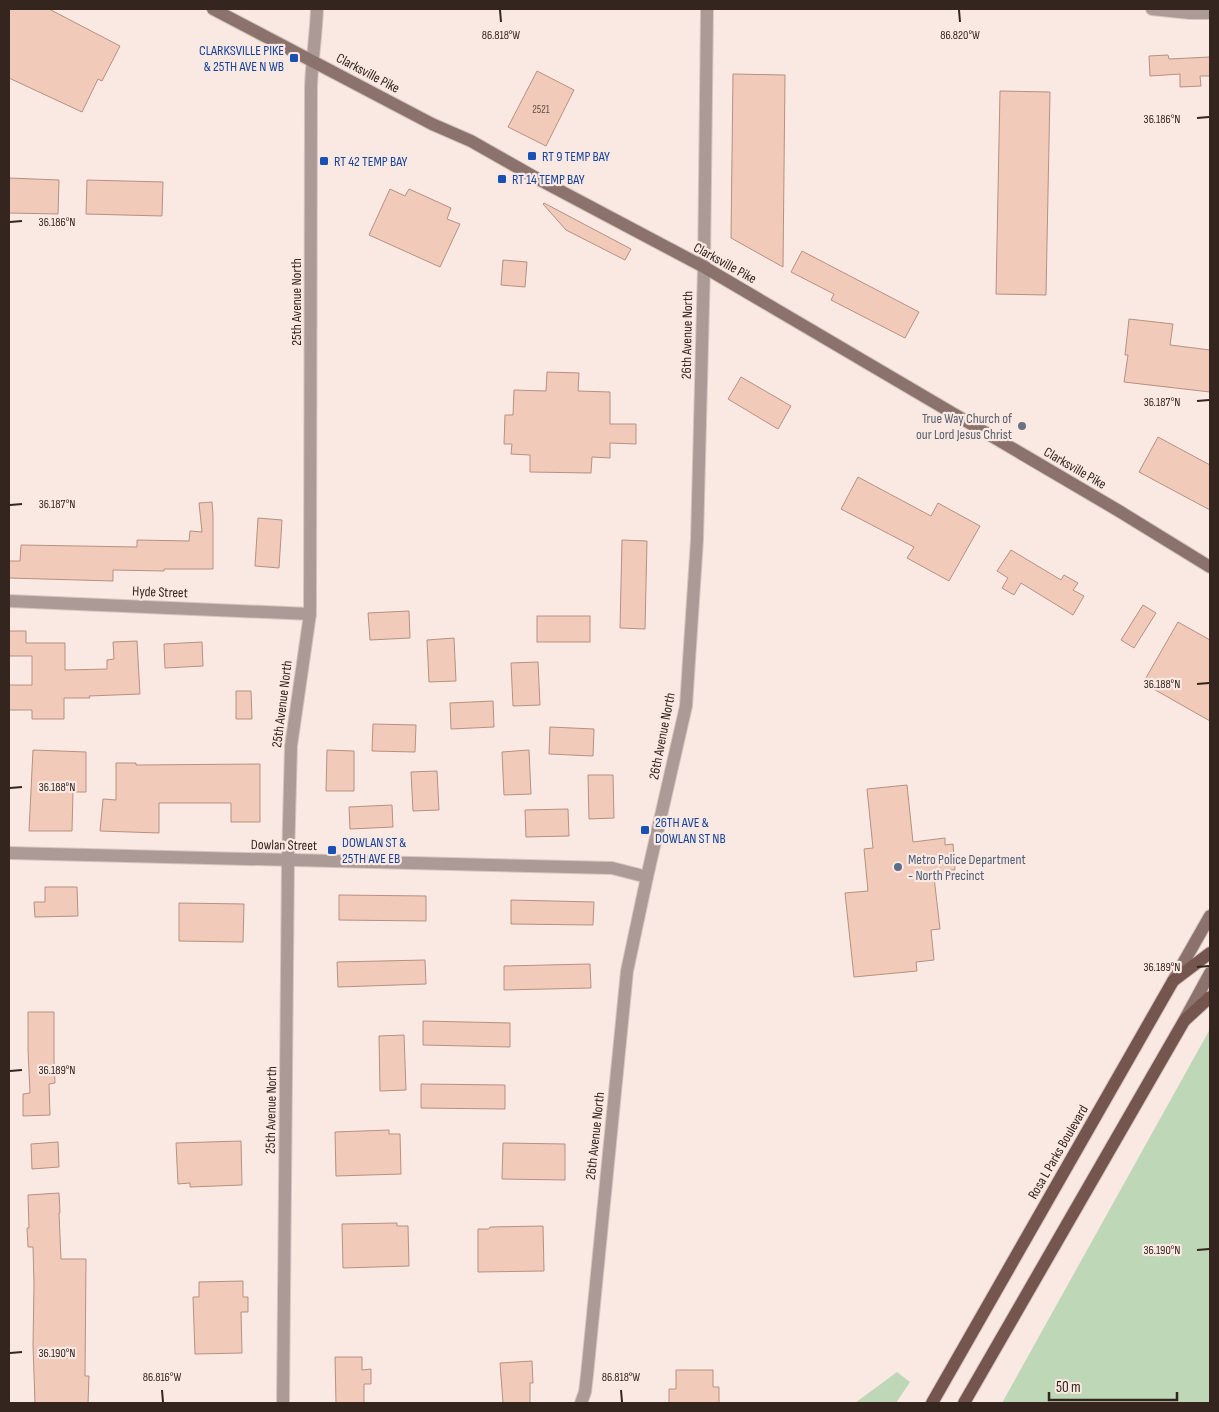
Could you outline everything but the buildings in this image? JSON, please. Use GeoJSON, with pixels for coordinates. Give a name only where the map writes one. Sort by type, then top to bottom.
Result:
{"type":"FeatureCollection","features":[{"type":"Feature","properties":{"kind":"main road","name":"Clarksville Pike"},"geometry":{"type":"LineString","coordinates":[[213,9],[436,126],[471,142],[546,184],[704,267],[1210,567]]}},
{"type":"Feature","properties":{"kind":"main road","name":"Rosa L Parks Boulevard"},"geometry":{"type":"LineString","coordinates":[[932,1403],[1210,916]]}},
{"type":"Feature","properties":{"kind":"main road"},"geometry":{"type":"LineString","coordinates":[[1172,981],[1210,953]]}},
{"type":"Feature","properties":{"kind":"main road"},"geometry":{"type":"LineString","coordinates":[[964,1403],[1210,973]]}},
{"type":"Feature","properties":{"kind":"main road"},"geometry":{"type":"LineString","coordinates":[[1184,1021],[1210,996]]}},
{"type":"Feature","properties":{"kind":"street","name":"25th Avenue North"},"geometry":{"type":"LineString","coordinates":[[283,1403],[288,860],[291,739],[310,614],[312,60],[317,9]]}},
{"type":"Feature","properties":{"kind":"street","name":"26th Avenue North"},"geometry":{"type":"LineString","coordinates":[[581,1403],[585,1392],[627,971],[686,706],[697,540],[708,9]]}},
{"type":"Feature","properties":{"kind":"street"},"geometry":{"type":"LineString","coordinates":[[1152,9],[1210,13]]}},
{"type":"Feature","properties":{"kind":"street","name":"Hyde Street"},"geometry":{"type":"LineString","coordinates":[[9,601],[310,614]]}},
{"type":"Feature","properties":{"kind":"street","name":"Dowlan Street"},"geometry":{"type":"LineString","coordinates":[[9,854],[612,868],[647,877]]}},
{"type":"Feature","properties":{"kind":"green space"},"geometry":{"type":"Polygon","coordinates":[[[1210,1029],[1210,1403],[1002,1403],[1210,1029]]]}},
{"type":"Feature","properties":{"kind":"green space"},"geometry":{"type":"Polygon","coordinates":[[[897,1372],[910,1382],[896,1403],[855,1403],[897,1372]]]}},
{"type":"Feature","properties":{"kind":"place","name":"CLARKSVILLE PIKE & 25TH AVE N WB"},"geometry":{"type":"Point","coordinates":[294,58]}},
{"type":"Feature","properties":{"kind":"place","name":"RT 9 TEMP BAY"},"geometry":{"type":"Point","coordinates":[532,156]}},
{"type":"Feature","properties":{"kind":"place","name":"RT 42 TEMP BAY"},"geometry":{"type":"Point","coordinates":[324,161]}},
{"type":"Feature","properties":{"kind":"place","name":"RT 14 TEMP BAY"},"geometry":{"type":"Point","coordinates":[502,179]}},
{"type":"Feature","properties":{"kind":"place","name":"True Way Church of our Lord Jesus Christ"},"geometry":{"type":"Point","coordinates":[1022,426]}},
{"type":"Feature","properties":{"kind":"place","name":"26TH AVE & DOWLAN ST NB"},"geometry":{"type":"Point","coordinates":[645,830]}},
{"type":"Feature","properties":{"kind":"place","name":"DOWLAN ST & 25TH AVE EB"},"geometry":{"type":"Point","coordinates":[332,850]}},
{"type":"Feature","properties":{"kind":"place","name":"Metro Police Department - North Precinct"},"geometry":{"type":"Point","coordinates":[898,867]}}]}
